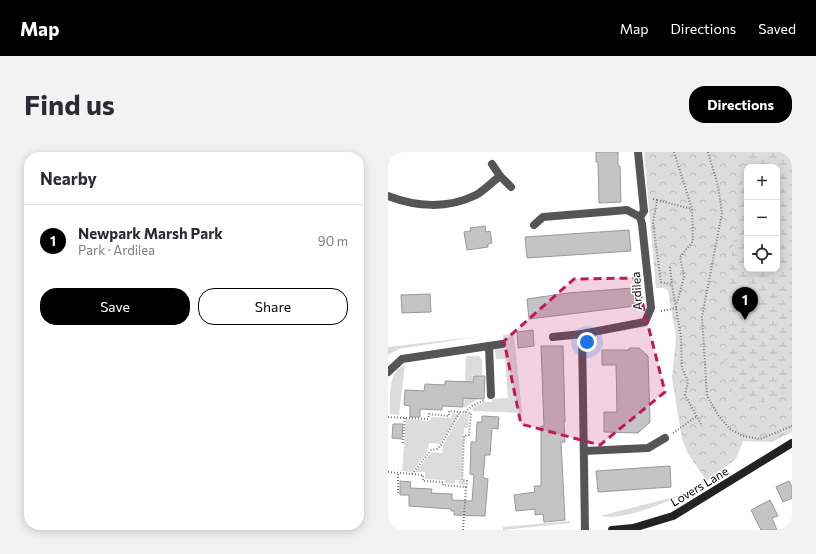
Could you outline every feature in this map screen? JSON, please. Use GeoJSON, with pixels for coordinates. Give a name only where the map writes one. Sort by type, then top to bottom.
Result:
{"type":"FeatureCollection","features":[{"type":"Feature","properties":{"kind":"street","name":"Ardilea"},"geometry":{"type":"LineString","coordinates":[[553,337],[582,334],[639,324],[645,322],[650,313],[642,224],[640,218],[644,211],[638,152]]}},
{"type":"Feature","properties":{"kind":"street"},"geometry":{"type":"LineString","coordinates":[[492,164],[500,176],[511,187]]}},
{"type":"Feature","properties":{"kind":"street"},"geometry":{"type":"LineString","coordinates":[[388,196],[408,203],[445,205],[476,195],[500,176]]}},
{"type":"Feature","properties":{"kind":"street"},"geometry":{"type":"LineString","coordinates":[[534,225],[543,217],[627,210],[640,218]]}},
{"type":"Feature","properties":{"kind":"street"},"geometry":{"type":"LineString","coordinates":[[582,334],[584,530]]}},
{"type":"Feature","properties":{"kind":"street"},"geometry":{"type":"LineString","coordinates":[[388,372],[402,359],[502,344]]}},
{"type":"Feature","properties":{"kind":"street"},"geometry":{"type":"LineString","coordinates":[[489,346],[489,397]]}},
{"type":"Feature","properties":{"kind":"street"},"geometry":{"type":"LineString","coordinates":[[584,451],[648,448],[665,438]]}},
{"type":"Feature","properties":{"kind":"street","name":"Lovers Lane"},"geometry":{"type":"LineString","coordinates":[[612,530],[633,528],[673,516],[792,443]]}},
{"type":"Feature","properties":{"kind":"path"},"geometry":{"type":"LineString","coordinates":[[674,152],[692,208],[694,241],[680,257],[684,277],[677,308],[682,368],[688,381],[685,395],[702,426]]}},
{"type":"Feature","properties":{"kind":"path"},"geometry":{"type":"LineString","coordinates":[[708,152],[718,186],[722,213],[702,317],[708,396],[718,415],[730,429],[743,436],[760,439],[792,426]]}},
{"type":"Feature","properties":{"kind":"path"},"geometry":{"type":"LineString","coordinates":[[652,191],[653,199],[692,208]]}},
{"type":"Feature","properties":{"kind":"path"},"geometry":{"type":"LineString","coordinates":[[657,200],[654,223],[661,282],[672,285]]}},
{"type":"Feature","properties":{"kind":"path"},"geometry":{"type":"LineString","coordinates":[[670,267],[672,285],[677,304]]}},
{"type":"Feature","properties":{"kind":"path"},"geometry":{"type":"LineString","coordinates":[[650,313],[677,308]]}},
{"type":"Feature","properties":{"kind":"path"},"geometry":{"type":"LineString","coordinates":[[465,412],[472,406],[486,400],[489,397]]}},
{"type":"Feature","properties":{"kind":"path"},"geometry":{"type":"LineString","coordinates":[[388,417],[428,419],[429,414],[449,416],[449,411],[471,413],[468,435],[464,436],[462,480],[467,481],[463,530]]}},
{"type":"Feature","properties":{"kind":"path"},"geometry":{"type":"LineString","coordinates":[[412,474],[431,450],[437,449],[441,445],[460,412]]}},
{"type":"Feature","properties":{"kind":"path"},"geometry":{"type":"LineString","coordinates":[[665,438],[697,416]]}},
{"type":"Feature","properties":{"kind":"path"},"geometry":{"type":"LineString","coordinates":[[402,444],[404,418]]}},
{"type":"Feature","properties":{"kind":"path"},"geometry":{"type":"LineString","coordinates":[[388,472],[423,475],[423,481],[443,482],[443,485],[466,487]]}},
{"type":"Feature","properties":{"kind":"path"},"geometry":{"type":"LineString","coordinates":[[398,493],[398,475],[400,473]]}},
{"type":"Feature","properties":{"kind":"highlighted area"},"geometry":{"type":"Polygon","coordinates":[[[636,278],[665,392],[600,445],[521,424],[504,341],[574,279],[636,278]]]}},
{"type":"Feature","properties":{"kind":"green space"},"geometry":{"type":"Polygon","coordinates":[[[644,152],[792,152],[792,432],[772,442],[743,441],[736,459],[707,481],[688,454],[682,439],[672,378],[676,337],[668,291],[664,288],[656,288],[644,152]]]}},
{"type":"Feature","properties":{"kind":"green space"},"geometry":{"type":"Polygon","coordinates":[[[744,152],[792,152],[792,391],[772,401],[748,403],[734,394],[724,368],[728,282],[744,177],[744,272],[780,272],[780,164],[747,164],[744,152]]]}},
{"type":"Feature","properties":{"kind":"green space"},"geometry":{"type":"Polygon","coordinates":[[[514,334],[522,413],[472,411],[473,408],[483,402],[492,402],[492,399],[508,398],[505,359],[496,359],[495,349],[504,348],[503,335],[514,334]]]}},
{"type":"Feature","properties":{"kind":"green space"},"geometry":{"type":"Polygon","coordinates":[[[481,336],[399,349],[388,355],[388,347],[481,336]]]}},
{"type":"Feature","properties":{"kind":"green space"},"geometry":{"type":"Polygon","coordinates":[[[466,356],[479,356],[482,360],[482,375],[473,375],[472,399],[478,399],[464,408],[466,356]]]}},
{"type":"Feature","properties":{"kind":"green space"},"geometry":{"type":"Polygon","coordinates":[[[405,365],[399,415],[390,414],[390,393],[393,378],[399,368],[405,365]]]}},
{"type":"Feature","properties":{"kind":"green space"},"geometry":{"type":"Polygon","coordinates":[[[452,413],[459,414],[440,444],[429,443],[428,451],[412,472],[402,471],[406,419],[430,421],[431,417],[451,418],[452,413]]]}},
{"type":"Feature","properties":{"kind":"green space"},"geometry":{"type":"Polygon","coordinates":[[[461,414],[469,414],[468,428],[464,428],[461,481],[465,481],[465,485],[459,484],[459,480],[455,480],[455,484],[445,483],[445,480],[425,479],[425,472],[415,472],[432,452],[442,453],[443,445],[461,414]]]}},
{"type":"Feature","properties":{"kind":"green space"},"geometry":{"type":"Polygon","coordinates":[[[682,495],[642,511],[619,516],[600,516],[682,495]]]}},
{"type":"Feature","properties":{"kind":"green space"},"geometry":{"type":"Polygon","coordinates":[[[570,521],[570,523],[503,530],[503,527],[570,521]]]}},
{"type":"Feature","properties":{"kind":"building"},"geometry":{"type":"Polygon","coordinates":[[[596,152],[618,152],[621,202],[599,203],[598,162],[596,162],[596,152]]]}},
{"type":"Feature","properties":{"kind":"building"},"geometry":{"type":"Polygon","coordinates":[[[485,226],[486,232],[490,231],[492,243],[488,244],[488,247],[467,250],[464,232],[471,231],[470,228],[485,226]]]}},
{"type":"Feature","properties":{"kind":"building"},"geometry":{"type":"Polygon","coordinates":[[[629,230],[631,251],[527,258],[525,237],[629,230]]]}},
{"type":"Feature","properties":{"kind":"building"},"geometry":{"type":"Polygon","coordinates":[[[633,288],[635,306],[529,319],[527,299],[568,293],[633,288]]]}},
{"type":"Feature","properties":{"kind":"building"},"geometry":{"type":"Polygon","coordinates":[[[430,294],[431,312],[402,313],[401,295],[430,294]]]}},
{"type":"Feature","properties":{"kind":"building"},"geometry":{"type":"Polygon","coordinates":[[[533,330],[534,346],[518,348],[517,332],[533,330]]]}},
{"type":"Feature","properties":{"kind":"building"},"geometry":{"type":"Polygon","coordinates":[[[541,346],[563,346],[565,422],[565,442],[561,442],[565,520],[544,522],[543,514],[535,515],[535,509],[516,511],[514,495],[535,492],[534,486],[541,486],[541,426],[544,426],[541,346]]]}},
{"type":"Feature","properties":{"kind":"building"},"geometry":{"type":"Polygon","coordinates":[[[629,348],[639,348],[648,356],[650,422],[638,433],[604,432],[604,412],[617,412],[616,365],[602,365],[602,350],[629,350],[629,348]]]}},
{"type":"Feature","properties":{"kind":"building"},"geometry":{"type":"Polygon","coordinates":[[[474,376],[485,376],[484,399],[463,398],[463,407],[442,406],[442,410],[420,409],[420,417],[410,417],[410,406],[404,405],[405,390],[424,391],[425,384],[445,385],[445,381],[473,382],[474,376]]]}},
{"type":"Feature","properties":{"kind":"building"},"geometry":{"type":"Polygon","coordinates":[[[482,416],[499,417],[498,429],[492,428],[490,455],[485,455],[483,478],[488,479],[485,516],[454,515],[454,511],[451,511],[451,509],[409,506],[409,495],[400,495],[400,481],[411,482],[410,488],[432,489],[431,493],[452,494],[452,500],[472,501],[474,475],[470,474],[471,442],[476,442],[477,422],[482,422],[482,416]]]}},
{"type":"Feature","properties":{"kind":"building"},"geometry":{"type":"Polygon","coordinates":[[[393,424],[403,424],[402,439],[392,438],[393,424]]]}},
{"type":"Feature","properties":{"kind":"building"},"geometry":{"type":"Polygon","coordinates":[[[670,466],[671,487],[598,492],[596,471],[670,466]]]}},
{"type":"Feature","properties":{"kind":"building"},"geometry":{"type":"Polygon","coordinates":[[[789,481],[792,487],[792,498],[783,502],[776,487],[789,481]]]}},
{"type":"Feature","properties":{"kind":"building"},"geometry":{"type":"Polygon","coordinates":[[[770,500],[778,516],[772,518],[777,530],[761,530],[751,510],[770,500]]]}},
{"type":"Feature","properties":{"kind":"place","name":"Newpark Marsh Park"},"geometry":{"type":"Point","coordinates":[745,320]}}]}
